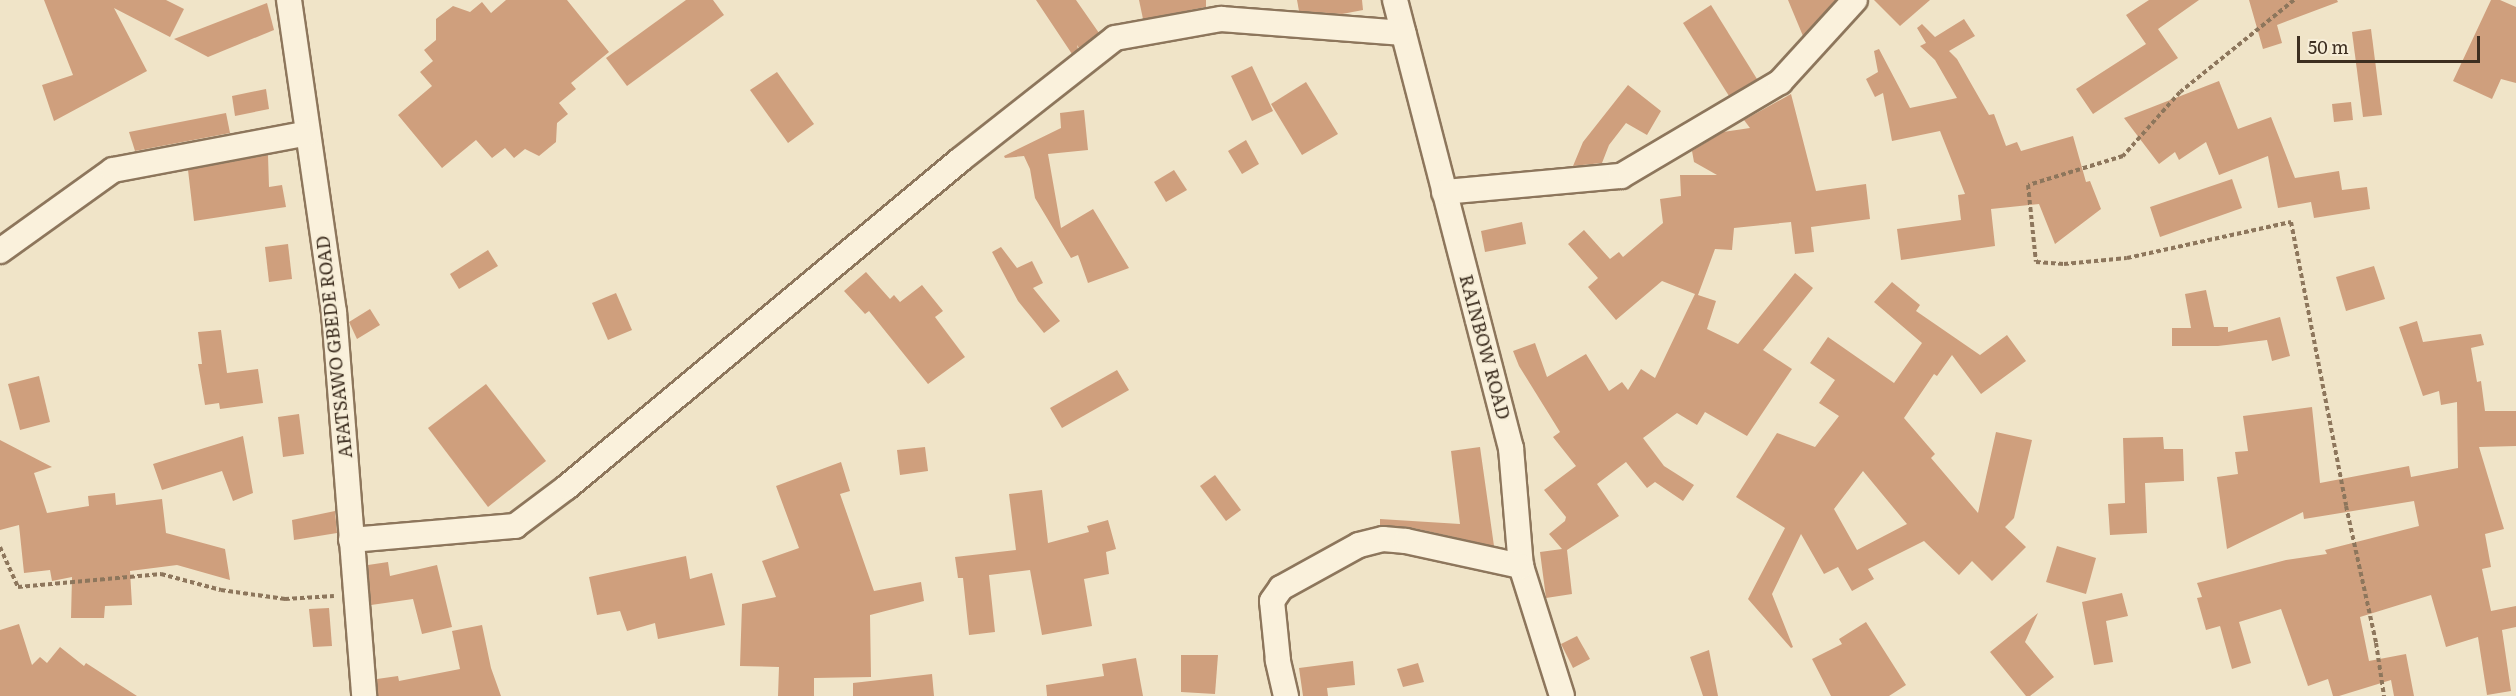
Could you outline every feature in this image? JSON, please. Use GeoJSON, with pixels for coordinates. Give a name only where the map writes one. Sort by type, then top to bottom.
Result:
{"type":"FeatureCollection","features":[{"type":"Feature","properties":{"kind":"street","name":"AFATSAWO GBEDE ROAD"},"geometry":{"type":"LineString","coordinates":[[289,0],[334,312],[364,696]]}},
{"type":"Feature","properties":{"kind":"street","name":"RAINBOW ROAD"},"geometry":{"type":"LineString","coordinates":[[1395,0],[1511,448],[1521,566],[1562,696]]}},
{"type":"Feature","properties":{"kind":"street"},"geometry":{"type":"LineString","coordinates":[[1444,192],[1621,176],[1779,82],[1854,0]]}},
{"type":"Feature","properties":{"kind":"street"},"geometry":{"type":"LineString","coordinates":[[351,540],[514,526],[567,487],[960,160],[1115,38],[1221,19],[1403,33]]}},
{"type":"Feature","properties":{"kind":"street"},"geometry":{"type":"LineString","coordinates":[[0,251],[113,170],[308,133]]}},
{"type":"Feature","properties":{"kind":"street"},"geometry":{"type":"LineString","coordinates":[[1286,696],[1272,610],[1274,596],[1281,588],[1359,545],[1383,539],[1406,541],[1521,566]]}},
{"type":"Feature","properties":{"kind":"path"},"geometry":{"type":"LineString","coordinates":[[2294,0],[2180,92],[2123,156],[2028,185],[2036,262],[2064,264],[2127,258],[2291,222],[2346,506],[2376,643],[2384,696]]}},
{"type":"Feature","properties":{"kind":"path"},"geometry":{"type":"LineString","coordinates":[[0,547],[18,587],[161,574],[221,590],[285,599],[356,595]]}},
{"type":"Feature","properties":{"kind":"building"},"geometry":{"type":"Polygon","coordinates":[[[44,0],[166,0],[184,9],[170,37],[114,8],[147,71],[54,121],[42,85],[73,75],[44,0]]]}},
{"type":"Feature","properties":{"kind":"building"},"geometry":{"type":"Polygon","coordinates":[[[506,0],[567,0],[609,52],[571,83],[576,89],[559,103],[568,114],[557,123],[556,142],[539,156],[525,149],[514,158],[505,148],[492,158],[476,140],[442,168],[398,115],[432,86],[420,72],[433,61],[424,50],[436,40],[436,19],[453,6],[470,12],[482,2],[491,13],[506,0]]]}},
{"type":"Feature","properties":{"kind":"building"},"geometry":{"type":"Polygon","coordinates":[[[686,0],[713,0],[724,15],[627,86],[606,58],[686,0]]]}},
{"type":"Feature","properties":{"kind":"building"},"geometry":{"type":"Polygon","coordinates":[[[1036,0],[1076,0],[1099,33],[1079,48],[1077,45],[1078,49],[1072,54],[1036,0]]]}},
{"type":"Feature","properties":{"kind":"building"},"geometry":{"type":"Polygon","coordinates":[[[1139,0],[1206,0],[1206,7],[1143,19],[1139,0]]]}},
{"type":"Feature","properties":{"kind":"building"},"geometry":{"type":"Polygon","coordinates":[[[1297,0],[1362,0],[1363,10],[1342,14],[1299,11],[1297,0]]]}},
{"type":"Feature","properties":{"kind":"building"},"geometry":{"type":"Polygon","coordinates":[[[1788,0],[1836,0],[1803,36],[1788,0]]]}},
{"type":"Feature","properties":{"kind":"building"},"geometry":{"type":"Polygon","coordinates":[[[1874,0],[1930,0],[1900,26],[1874,0]]]}},
{"type":"Feature","properties":{"kind":"building"},"geometry":{"type":"Polygon","coordinates":[[[2149,0],[2199,0],[2158,29],[2178,58],[2093,114],[2076,89],[2146,44],[2126,15],[2149,0]]]}},
{"type":"Feature","properties":{"kind":"building"},"geometry":{"type":"Polygon","coordinates":[[[2249,0],[2337,0],[2338,2],[2277,25],[2282,43],[2263,49],[2249,0]]]}},
{"type":"Feature","properties":{"kind":"building"},"geometry":{"type":"Polygon","coordinates":[[[2491,0],[2500,0],[2516,7],[2516,83],[2501,79],[2492,99],[2453,81],[2491,0]]]}},
{"type":"Feature","properties":{"kind":"building"},"geometry":{"type":"Polygon","coordinates":[[[267,3],[274,30],[208,57],[174,39],[267,3]]]}},
{"type":"Feature","properties":{"kind":"building"},"geometry":{"type":"Polygon","coordinates":[[[1711,5],[1757,79],[1729,96],[1683,23],[1711,5]]]}},
{"type":"Feature","properties":{"kind":"building"},"geometry":{"type":"Polygon","coordinates":[[[1964,19],[1975,36],[1949,51],[1957,59],[1989,115],[1994,114],[2006,146],[2017,142],[2021,151],[2073,136],[2086,182],[2090,181],[2101,209],[2055,244],[2039,204],[1991,209],[1995,246],[1901,260],[1897,229],[1961,220],[1958,195],[1965,194],[1940,131],[1892,141],[1883,93],[1875,97],[1866,79],[1878,72],[1874,51],[1879,49],[1910,108],[1957,98],[1935,60],[1920,46],[1926,43],[1917,28],[1922,24],[1935,37],[1964,19]]]}},
{"type":"Feature","properties":{"kind":"building"},"geometry":{"type":"Polygon","coordinates":[[[2371,29],[2382,115],[2363,117],[2352,32],[2371,29]]]}},
{"type":"Feature","properties":{"kind":"building"},"geometry":{"type":"Polygon","coordinates":[[[1252,66],[1273,111],[1252,121],[1231,76],[1252,66]]]}},
{"type":"Feature","properties":{"kind":"building"},"geometry":{"type":"Polygon","coordinates":[[[777,72],[814,124],[788,143],[750,90],[777,72]]]}},
{"type":"Feature","properties":{"kind":"building"},"geometry":{"type":"Polygon","coordinates":[[[2219,81],[2238,129],[2271,117],[2295,178],[2339,171],[2342,190],[2367,187],[2370,209],[2314,218],[2311,202],[2278,208],[2268,156],[2219,175],[2206,142],[2179,160],[2175,152],[2159,164],[2124,118],[2219,81]]]}},
{"type":"Feature","properties":{"kind":"building"},"geometry":{"type":"Polygon","coordinates":[[[1306,82],[1338,134],[1302,155],[1271,104],[1306,82]]]}},
{"type":"Feature","properties":{"kind":"building"},"geometry":{"type":"Polygon","coordinates":[[[1628,85],[1661,111],[1647,135],[1626,123],[1609,145],[1602,163],[1573,166],[1583,142],[1628,85]]]}},
{"type":"Feature","properties":{"kind":"building"},"geometry":{"type":"Polygon","coordinates":[[[266,89],[269,109],[235,116],[232,96],[266,89]]]}},
{"type":"Feature","properties":{"kind":"building"},"geometry":{"type":"Polygon","coordinates":[[[1791,94],[1816,191],[1866,184],[1870,219],[1811,227],[1814,252],[1795,254],[1791,222],[1734,228],[1732,250],[1715,249],[1698,295],[1716,301],[1707,329],[1738,344],[1795,273],[1813,288],[1763,350],[1792,369],[1747,436],[1705,412],[1697,425],[1677,413],[1643,438],[1664,466],[1694,485],[1683,501],[1655,482],[1647,488],[1626,462],[1597,484],[1619,516],[1567,550],[1572,594],[1546,598],[1540,552],[1562,549],[1549,534],[1565,521],[1566,517],[1544,490],[1576,466],[1553,437],[1560,432],[1519,366],[1513,351],[1535,343],[1547,377],[1586,354],[1609,391],[1622,382],[1628,390],[1641,369],[1655,378],[1695,294],[1662,281],[1616,320],[1588,287],[1598,278],[1568,244],[1584,230],[1610,259],[1619,252],[1623,257],[1663,223],[1660,199],[1681,196],[1680,175],[1717,175],[1694,162],[1692,151],[1723,132],[1750,128],[1744,120],[1791,94]]]}},
{"type":"Feature","properties":{"kind":"building"},"geometry":{"type":"Polygon","coordinates":[[[2351,102],[2353,120],[2334,122],[2332,104],[2351,102]]]}},
{"type":"Feature","properties":{"kind":"building"},"geometry":{"type":"Polygon","coordinates":[[[1084,110],[1088,150],[1048,154],[1061,228],[1093,209],[1129,268],[1088,283],[1078,255],[1071,258],[1035,198],[1030,169],[1024,156],[1005,158],[1004,156],[1061,128],[1060,113],[1084,110]]]}},
{"type":"Feature","properties":{"kind":"building"},"geometry":{"type":"Polygon","coordinates":[[[226,113],[230,133],[135,151],[129,132],[226,113]]]}},
{"type":"Feature","properties":{"kind":"building"},"geometry":{"type":"Polygon","coordinates":[[[1246,140],[1259,164],[1242,174],[1228,151],[1246,140]]]}},
{"type":"Feature","properties":{"kind":"building"},"geometry":{"type":"Polygon","coordinates":[[[268,155],[269,187],[282,185],[286,207],[194,221],[188,170],[268,155]]]}},
{"type":"Feature","properties":{"kind":"building"},"geometry":{"type":"Polygon","coordinates":[[[1174,170],[1187,190],[1166,202],[1154,182],[1174,170]]]}},
{"type":"Feature","properties":{"kind":"building"},"geometry":{"type":"Polygon","coordinates":[[[2232,179],[2242,208],[2160,237],[2150,207],[2232,179]]]}},
{"type":"Feature","properties":{"kind":"building"},"geometry":{"type":"Polygon","coordinates":[[[1522,222],[1526,244],[1485,252],[1481,231],[1522,222]]]}},
{"type":"Feature","properties":{"kind":"building"},"geometry":{"type":"Polygon","coordinates":[[[288,244],[292,279],[269,282],[265,247],[288,244]]]}},
{"type":"Feature","properties":{"kind":"building"},"geometry":{"type":"Polygon","coordinates":[[[1001,247],[1017,268],[1032,261],[1043,283],[1033,288],[1060,321],[1044,333],[1018,301],[992,252],[1001,247]]]}},
{"type":"Feature","properties":{"kind":"building"},"geometry":{"type":"Polygon","coordinates":[[[488,250],[498,266],[459,289],[450,274],[488,250]]]}},
{"type":"Feature","properties":{"kind":"building"},"geometry":{"type":"Polygon","coordinates":[[[2374,266],[2385,299],[2346,311],[2336,277],[2374,266]]]}},
{"type":"Feature","properties":{"kind":"building"},"geometry":{"type":"Polygon","coordinates":[[[866,272],[890,299],[894,295],[900,302],[922,285],[943,311],[935,317],[965,357],[928,384],[869,311],[865,314],[844,291],[866,272]]]}},
{"type":"Feature","properties":{"kind":"building"},"geometry":{"type":"Polygon","coordinates":[[[1892,282],[1920,305],[1916,311],[1980,355],[2007,335],[2026,361],[1981,394],[1952,355],[1937,376],[1934,374],[1904,418],[1935,454],[1931,458],[1978,513],[1996,432],[2032,440],[2014,518],[2005,527],[2026,547],[1992,581],[1972,561],[1959,575],[1924,541],[1868,569],[1874,579],[1852,591],[1838,567],[1824,574],[1801,534],[1772,594],[1793,647],[1791,648],[1748,599],[1785,528],[1736,497],[1777,433],[1815,447],[1839,416],[1819,403],[1835,380],[1810,363],[1828,337],[1894,383],[1922,343],[1874,302],[1892,282]],[[1863,471],[1834,509],[1857,550],[1907,524],[1863,471]]]}},
{"type":"Feature","properties":{"kind":"building"},"geometry":{"type":"Polygon","coordinates":[[[2206,290],[2214,327],[2228,327],[2228,332],[2280,317],[2290,356],[2272,361],[2267,340],[2218,346],[2172,346],[2172,328],[2191,328],[2185,294],[2206,290]]]}},
{"type":"Feature","properties":{"kind":"building"},"geometry":{"type":"Polygon","coordinates":[[[616,293],[632,330],[608,340],[592,303],[616,293]]]}},
{"type":"Feature","properties":{"kind":"building"},"geometry":{"type":"Polygon","coordinates":[[[370,309],[380,325],[357,339],[349,322],[370,309]]]}},
{"type":"Feature","properties":{"kind":"building"},"geometry":{"type":"Polygon","coordinates":[[[2417,321],[2423,342],[2481,334],[2484,345],[2471,348],[2477,382],[2481,381],[2485,411],[2516,411],[2516,446],[2479,447],[2504,529],[2485,534],[2491,567],[2482,569],[2491,611],[2516,606],[2516,627],[2502,630],[2511,691],[2487,695],[2478,637],[2446,647],[2431,595],[2360,617],[2369,661],[2406,654],[2414,696],[2394,696],[2391,680],[2339,696],[2333,696],[2328,679],[2308,686],[2281,609],[2239,622],[2251,663],[2232,669],[2220,626],[2206,630],[2197,598],[2202,597],[2197,583],[2286,560],[2327,554],[2325,550],[2419,526],[2414,501],[2304,519],[2303,512],[2227,549],[2217,477],[2238,474],[2235,452],[2248,451],[2243,416],[2312,407],[2320,483],[2409,466],[2411,477],[2458,468],[2457,402],[2441,405],[2439,391],[2423,396],[2399,327],[2417,321]]]}},
{"type":"Feature","properties":{"kind":"building"},"geometry":{"type":"Polygon","coordinates":[[[221,330],[227,373],[258,369],[263,403],[220,409],[219,403],[205,405],[198,364],[202,364],[198,332],[221,330]]]}},
{"type":"Feature","properties":{"kind":"building"},"geometry":{"type":"Polygon","coordinates":[[[1117,370],[1129,390],[1062,428],[1050,408],[1117,370]]]}},
{"type":"Feature","properties":{"kind":"building"},"geometry":{"type":"Polygon","coordinates":[[[39,376],[50,422],[20,430],[8,384],[39,376]]]}},
{"type":"Feature","properties":{"kind":"building"},"geometry":{"type":"Polygon","coordinates":[[[486,384],[546,461],[488,507],[428,428],[486,384]]]}},
{"type":"Feature","properties":{"kind":"building"},"geometry":{"type":"Polygon","coordinates":[[[299,414],[304,454],[283,457],[278,417],[299,414]]]}},
{"type":"Feature","properties":{"kind":"building"},"geometry":{"type":"Polygon","coordinates":[[[243,436],[253,493],[233,501],[222,471],[162,490],[153,464],[243,436]]]}},
{"type":"Feature","properties":{"kind":"building"},"geometry":{"type":"Polygon","coordinates":[[[2163,437],[2164,449],[2183,449],[2184,481],[2145,483],[2147,533],[2110,535],[2108,504],[2125,503],[2123,438],[2163,437]]]}},
{"type":"Feature","properties":{"kind":"building"},"geometry":{"type":"Polygon","coordinates":[[[0,440],[52,467],[34,473],[47,513],[89,506],[88,496],[115,493],[116,505],[162,499],[166,533],[225,549],[230,580],[177,565],[130,571],[132,605],[105,606],[104,618],[71,618],[72,577],[52,581],[50,570],[24,573],[19,525],[0,530],[0,440]]]}},
{"type":"Feature","properties":{"kind":"building"},"geometry":{"type":"Polygon","coordinates":[[[925,447],[928,471],[900,475],[897,450],[925,447]]]}},
{"type":"Feature","properties":{"kind":"building"},"geometry":{"type":"Polygon","coordinates":[[[1480,447],[1494,546],[1409,527],[1380,525],[1380,519],[1460,524],[1451,451],[1480,447]]]}},
{"type":"Feature","properties":{"kind":"building"},"geometry":{"type":"Polygon","coordinates":[[[841,462],[850,491],[840,494],[874,591],[921,582],[924,601],[870,615],[871,677],[814,678],[814,696],[778,696],[779,667],[740,666],[742,604],[776,597],[762,561],[799,548],[776,486],[841,462]]]}},
{"type":"Feature","properties":{"kind":"building"},"geometry":{"type":"Polygon","coordinates":[[[1215,475],[1241,510],[1226,521],[1200,486],[1215,475]]]}},
{"type":"Feature","properties":{"kind":"building"},"geometry":{"type":"Polygon","coordinates":[[[1042,490],[1048,543],[1089,532],[1087,526],[1108,520],[1116,549],[1106,552],[1109,574],[1084,579],[1092,626],[1042,635],[1030,570],[989,575],[995,632],[969,635],[963,578],[958,578],[955,557],[1016,550],[1009,494],[1042,490]]]}},
{"type":"Feature","properties":{"kind":"building"},"geometry":{"type":"Polygon","coordinates":[[[335,511],[337,533],[294,540],[292,520],[335,511]]]}},
{"type":"Feature","properties":{"kind":"building"},"geometry":{"type":"Polygon","coordinates":[[[2057,546],[2096,558],[2086,594],[2046,582],[2057,546]]]}},
{"type":"Feature","properties":{"kind":"building"},"geometry":{"type":"Polygon","coordinates":[[[686,556],[690,579],[712,573],[725,625],[658,639],[655,623],[627,631],[620,611],[597,615],[589,577],[686,556]]]}},
{"type":"Feature","properties":{"kind":"building"},"geometry":{"type":"Polygon","coordinates":[[[388,562],[390,576],[437,565],[452,627],[422,634],[413,599],[371,605],[368,565],[388,562]]]}},
{"type":"Feature","properties":{"kind":"building"},"geometry":{"type":"Polygon","coordinates":[[[2122,593],[2128,616],[2106,621],[2113,662],[2094,665],[2082,602],[2122,593]]]}},
{"type":"Feature","properties":{"kind":"building"},"geometry":{"type":"Polygon","coordinates":[[[329,608],[332,646],[313,647],[309,609],[329,608]]]}},
{"type":"Feature","properties":{"kind":"building"},"geometry":{"type":"Polygon","coordinates":[[[2038,613],[2025,642],[2054,677],[2030,696],[2026,696],[1990,652],[2038,613]]]}},
{"type":"Feature","properties":{"kind":"building"},"geometry":{"type":"Polygon","coordinates":[[[1866,622],[1906,685],[1889,696],[1831,696],[1812,659],[1842,644],[1839,639],[1866,622]]]}},
{"type":"Feature","properties":{"kind":"building"},"geometry":{"type":"Polygon","coordinates":[[[19,624],[32,665],[40,657],[47,663],[60,647],[84,666],[86,663],[137,696],[0,696],[0,630],[19,624]]]}},
{"type":"Feature","properties":{"kind":"building"},"geometry":{"type":"Polygon","coordinates":[[[482,625],[491,668],[501,696],[378,696],[377,679],[398,676],[399,681],[460,669],[452,631],[482,625]]]}},
{"type":"Feature","properties":{"kind":"building"},"geometry":{"type":"Polygon","coordinates":[[[1577,636],[1590,659],[1573,668],[1561,644],[1577,636]]]}},
{"type":"Feature","properties":{"kind":"building"},"geometry":{"type":"Polygon","coordinates":[[[1709,650],[1718,696],[1703,696],[1690,657],[1709,650]]]}},
{"type":"Feature","properties":{"kind":"building"},"geometry":{"type":"Polygon","coordinates":[[[1181,655],[1218,655],[1215,694],[1181,692],[1181,655]]]}},
{"type":"Feature","properties":{"kind":"building"},"geometry":{"type":"Polygon","coordinates":[[[1136,658],[1143,696],[1047,696],[1046,685],[1104,676],[1102,664],[1136,658]]]}},
{"type":"Feature","properties":{"kind":"building"},"geometry":{"type":"Polygon","coordinates":[[[1353,661],[1355,685],[1327,688],[1328,696],[1303,696],[1299,668],[1353,661]]]}},
{"type":"Feature","properties":{"kind":"building"},"geometry":{"type":"Polygon","coordinates":[[[1418,663],[1424,682],[1403,687],[1397,669],[1418,663]]]}},
{"type":"Feature","properties":{"kind":"building"},"geometry":{"type":"Polygon","coordinates":[[[932,674],[934,696],[853,696],[853,683],[932,674]]]}}]}
